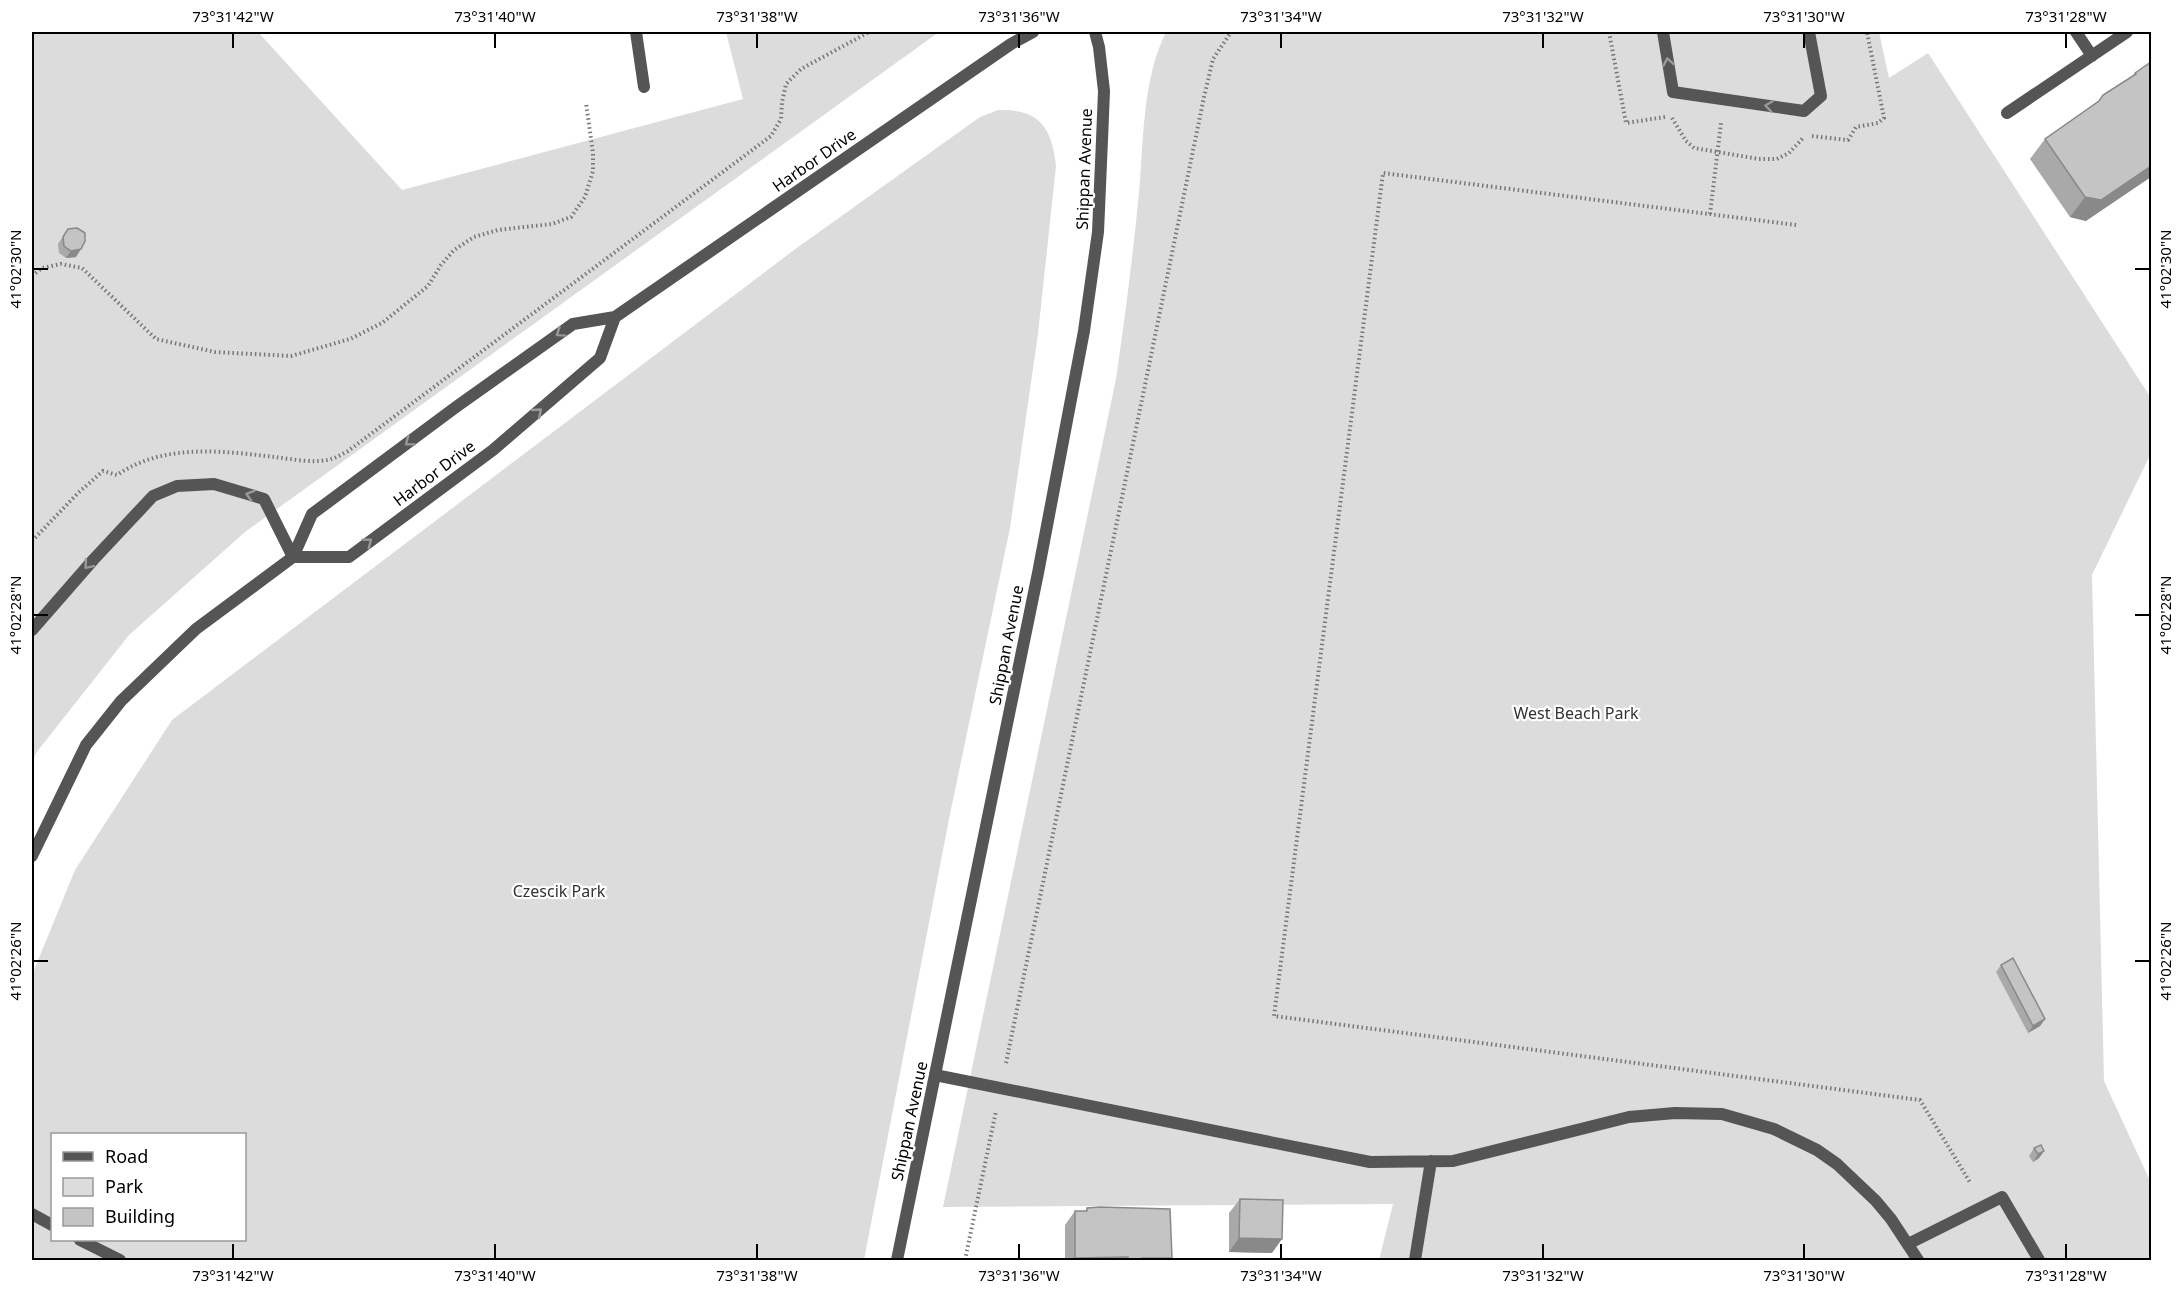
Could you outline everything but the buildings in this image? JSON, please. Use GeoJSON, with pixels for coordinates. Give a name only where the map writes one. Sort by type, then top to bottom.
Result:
{"type":"FeatureCollection","features":[{"type":"Feature","properties":{"kind":"street"},"geometry":{"type":"LineString","coordinates":[[636,32],[644,87]]}},
{"type":"Feature","properties":{"kind":"street","name":"Harbor Drive"},"geometry":{"type":"LineString","coordinates":[[32,856],[86,745],[121,701],[196,630],[293,557],[312,514],[446,414],[573,324],[615,317],[1011,44],[1033,32]]}},
{"type":"Feature","properties":{"kind":"street","name":"Shippan Avenue"},"geometry":{"type":"LineString","coordinates":[[897,1260],[1038,573],[1084,331],[1098,232],[1104,91],[1095,32]]}},
{"type":"Feature","properties":{"kind":"street"},"geometry":{"type":"LineString","coordinates":[[1663,32],[1673,92],[1804,111],[1821,96],[1809,32]]}},
{"type":"Feature","properties":{"kind":"street"},"geometry":{"type":"LineString","coordinates":[[2076,32],[2092,56]]}},
{"type":"Feature","properties":{"kind":"street"},"geometry":{"type":"LineString","coordinates":[[2007,113],[2127,32]]}},
{"type":"Feature","properties":{"kind":"street","name":"Harbor Drive"},"geometry":{"type":"LineString","coordinates":[[293,557],[349,557],[484,457],[600,358],[615,317]]}},
{"type":"Feature","properties":{"kind":"street"},"geometry":{"type":"LineString","coordinates":[[32,630],[153,496],[177,486],[214,484],[264,499],[293,557]]}},
{"type":"Feature","properties":{"kind":"street"},"geometry":{"type":"LineString","coordinates":[[935,1075],[1370,1162],[1453,1161],[1629,1117],[1675,1113],[1722,1114],[1774,1129],[1817,1150],[1858,1182],[1891,1219],[1918,1260]]}},
{"type":"Feature","properties":{"kind":"street"},"geometry":{"type":"LineString","coordinates":[[1415,1260],[1431,1161]]}},
{"type":"Feature","properties":{"kind":"street"},"geometry":{"type":"LineString","coordinates":[[1908,1244],[2001,1197],[2039,1260]]}},
{"type":"Feature","properties":{"kind":"street"},"geometry":{"type":"LineString","coordinates":[[32,1214],[51,1224]]}},
{"type":"Feature","properties":{"kind":"street"},"geometry":{"type":"LineString","coordinates":[[84,1241],[120,1260]]}},
{"type":"Feature","properties":{"kind":"path"},"geometry":{"type":"LineString","coordinates":[[32,541],[78,493],[104,471],[117,475],[134,464],[163,456],[213,450],[307,460],[330,460],[348,452],[771,136],[781,119],[786,84],[801,69],[869,32]]}},
{"type":"Feature","properties":{"kind":"path"},"geometry":{"type":"LineString","coordinates":[[965,1260],[1204,97],[1213,59],[1231,32]]}},
{"type":"Feature","properties":{"kind":"path"},"geometry":{"type":"LineString","coordinates":[[1710,214],[1724,100]]}},
{"type":"Feature","properties":{"kind":"path"},"geometry":{"type":"LineString","coordinates":[[32,276],[42,268],[62,264],[82,268],[156,339],[215,352],[291,356],[350,339],[382,323],[428,286],[454,250],[474,237],[498,230],[552,224],[572,217],[585,197],[593,171],[593,153],[586,103]]}},
{"type":"Feature","properties":{"kind":"path"},"geometry":{"type":"LineString","coordinates":[[1796,225],[1383,172],[1274,1016],[1920,1100],[1984,1205]]}},
{"type":"Feature","properties":{"kind":"green space"},"geometry":{"type":"Polygon","coordinates":[[[32,32],[258,32],[402,190],[743,99],[726,32],[939,32],[245,532],[129,635],[36,753],[32,765],[32,32]]]}},
{"type":"Feature","properties":{"kind":"green space","name":"West Beach Park"},"geometry":{"type":"Polygon","coordinates":[[[1166,32],[1879,32],[1889,78],[1928,53],[2151,398],[2151,453],[2092,575],[2104,1081],[2151,1183],[2151,1260],[1379,1260],[1393,1204],[943,1207],[1116,379],[1134,240],[1148,90],[1152,70],[1166,32]]]}},
{"type":"Feature","properties":{"kind":"green space","name":"Czescik Park"},"geometry":{"type":"Polygon","coordinates":[[[998,110],[1024,113],[1041,123],[1047,131],[1056,166],[1038,334],[1010,528],[949,819],[864,1260],[32,1260],[32,975],[75,870],[172,720],[794,250],[980,117],[998,110]]]}}]}
